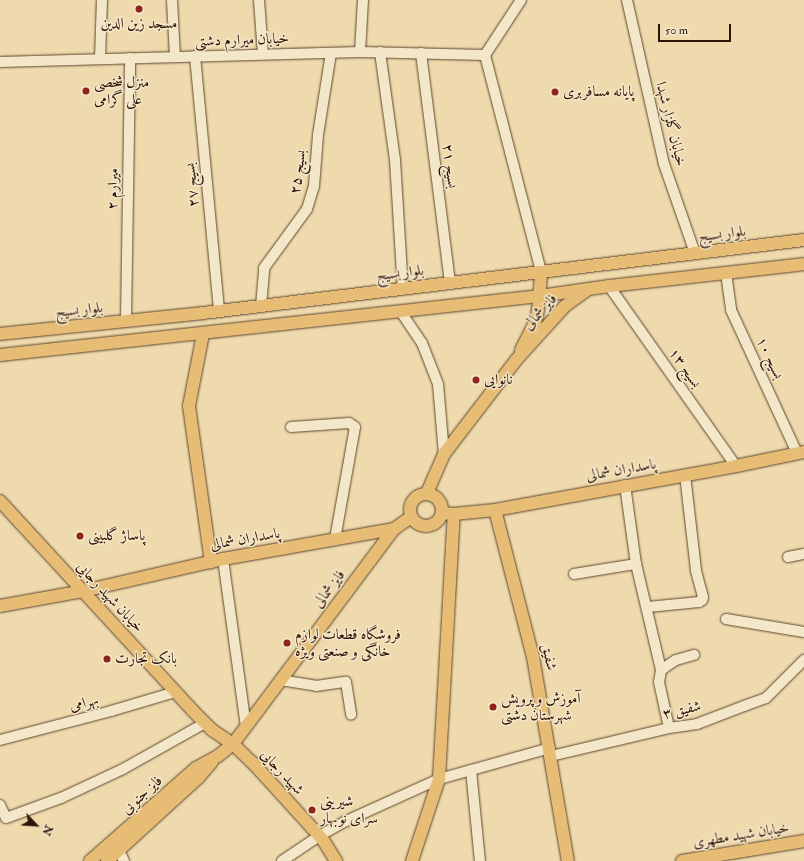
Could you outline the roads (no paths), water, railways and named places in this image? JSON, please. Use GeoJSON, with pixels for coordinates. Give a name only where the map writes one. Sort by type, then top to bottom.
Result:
{"type":"FeatureCollection","features":[{"type":"Feature","properties":{"kind":"main road","name":"بلوار بسیج"},"geometry":{"type":"LineString","coordinates":[[0,334],[219,311],[804,240]]}},
{"type":"Feature","properties":{"kind":"main road"},"geometry":{"type":"LineString","coordinates":[[0,355],[401,312],[540,296],[589,288],[804,264]]}},
{"type":"Feature","properties":{"kind":"main road","name":"فایز شمالی"},"geometry":{"type":"LineString","coordinates":[[516,360],[535,323],[540,296],[541,272]]}},
{"type":"Feature","properties":{"kind":"main road","name":"فایز شمالی"},"geometry":{"type":"LineString","coordinates":[[427,493],[444,454],[516,360],[565,306],[589,288]]}},
{"type":"Feature","properties":{"kind":"main road"},"geometry":{"type":"LineString","coordinates":[[358,294],[360,316]]}},
{"type":"Feature","properties":{"kind":"main road"},"geometry":{"type":"LineString","coordinates":[[203,334],[189,406],[216,561]]}},
{"type":"Feature","properties":{"kind":"main road","name":"پاسداران شمالی"},"geometry":{"type":"LineString","coordinates":[[448,513],[495,510],[801,453]]}},
{"type":"Feature","properties":{"kind":"main road"},"geometry":{"type":"LineString","coordinates":[[412,861],[439,779],[448,513],[442,506],[439,499],[434,495],[427,493],[420,494],[410,503],[411,517],[421,526],[435,524],[448,513]]}},
{"type":"Feature","properties":{"kind":"main road","name":"خیابان شهید رجایی"},"geometry":{"type":"LineString","coordinates":[[0,501],[175,692],[212,730],[233,744]]}},
{"type":"Feature","properties":{"kind":"main road","name":"شفیق"},"geometry":{"type":"LineString","coordinates":[[495,510],[533,657],[568,861]]}},
{"type":"Feature","properties":{"kind":"main road","name":"پاسداران شمالی"},"geometry":{"type":"LineString","coordinates":[[0,606],[83,591],[216,561],[394,529],[411,517]]}},
{"type":"Feature","properties":{"kind":"main road","name":"فایز شمالی"},"geometry":{"type":"LineString","coordinates":[[233,744],[394,529]]}},
{"type":"Feature","properties":{"kind":"main road","name":"فایز جنوبی"},"geometry":{"type":"LineString","coordinates":[[107,861],[121,856],[218,756],[233,744]]}},
{"type":"Feature","properties":{"kind":"main road","name":"شهید رجایی"},"geometry":{"type":"LineString","coordinates":[[233,744],[253,763],[319,836],[336,861]]}},
{"type":"Feature","properties":{"kind":"main road","name":"فایز جنوبی"},"geometry":{"type":"LineString","coordinates":[[90,861],[196,768],[218,756]]}},
{"type":"Feature","properties":{"kind":"main road","name":"خیابان شهید مطهری"},"geometry":{"type":"LineString","coordinates":[[682,861],[804,841]]}},
{"type":"Feature","properties":{"kind":"street"},"geometry":{"type":"LineString","coordinates":[[100,59],[102,0]]}},
{"type":"Feature","properties":{"kind":"street"},"geometry":{"type":"LineString","coordinates":[[172,0],[175,57]]}},
{"type":"Feature","properties":{"kind":"street"},"geometry":{"type":"LineString","coordinates":[[259,0],[263,54]]}},
{"type":"Feature","properties":{"kind":"street"},"geometry":{"type":"LineString","coordinates":[[360,52],[363,0]]}},
{"type":"Feature","properties":{"kind":"street"},"geometry":{"type":"LineString","coordinates":[[520,0],[485,54],[541,272]]}},
{"type":"Feature","properties":{"kind":"street","name":"خیابان گلزار شهدا"},"geometry":{"type":"LineString","coordinates":[[627,0],[664,164],[695,253]]}},
{"type":"Feature","properties":{"kind":"street","name":"خیابان میرارم دشتی"},"geometry":{"type":"LineString","coordinates":[[0,62],[360,52],[485,54]]}},
{"type":"Feature","properties":{"kind":"street"},"geometry":{"type":"LineString","coordinates":[[380,52],[395,160],[403,289]]}},
{"type":"Feature","properties":{"kind":"street","name":"بسیج ۲۵"},"geometry":{"type":"LineString","coordinates":[[261,306],[264,268],[307,209],[314,186],[318,135],[331,53]]}},
{"type":"Feature","properties":{"kind":"street","name":"بسیج ۲۱"},"geometry":{"type":"LineString","coordinates":[[421,53],[450,283]]}},
{"type":"Feature","properties":{"kind":"street","name":"بسیج ۲۷"},"geometry":{"type":"LineString","coordinates":[[195,56],[219,311]]}},
{"type":"Feature","properties":{"kind":"street","name":"میرارم ۲"},"geometry":{"type":"LineString","coordinates":[[126,321],[130,58]]}},
{"type":"Feature","properties":{"kind":"street","name":"بسیج ۱۰"},"geometry":{"type":"LineString","coordinates":[[726,273],[731,310],[801,453]]}},
{"type":"Feature","properties":{"kind":"street","name":"بسیج ۱۳"},"geometry":{"type":"LineString","coordinates":[[609,286],[736,466]]}},
{"type":"Feature","properties":{"kind":"street"},"geometry":{"type":"LineString","coordinates":[[401,312],[422,343],[438,384],[444,454]]}},
{"type":"Feature","properties":{"kind":"street"},"geometry":{"type":"LineString","coordinates":[[291,427],[349,423],[354,427],[335,540]]}},
{"type":"Feature","properties":{"kind":"street"},"geometry":{"type":"LineString","coordinates":[[648,607],[699,602],[703,597],[696,570],[685,475]]}},
{"type":"Feature","properties":{"kind":"street"},"geometry":{"type":"LineString","coordinates":[[625,485],[636,564],[648,607],[661,670],[659,682],[669,728]]}},
{"type":"Feature","properties":{"kind":"street"},"geometry":{"type":"LineString","coordinates":[[788,557],[804,554]]}},
{"type":"Feature","properties":{"kind":"street"},"geometry":{"type":"LineString","coordinates":[[216,561],[246,726]]}},
{"type":"Feature","properties":{"kind":"street"},"geometry":{"type":"LineString","coordinates":[[574,574],[636,564]]}},
{"type":"Feature","properties":{"kind":"street"},"geometry":{"type":"LineString","coordinates":[[726,619],[804,632]]}},
{"type":"Feature","properties":{"kind":"street"},"geometry":{"type":"LineString","coordinates":[[661,670],[676,660],[694,655]]}},
{"type":"Feature","properties":{"kind":"street","name":"شفیق ۳"},"geometry":{"type":"LineString","coordinates":[[282,861],[319,836],[346,821],[439,779],[550,752],[669,728],[697,724],[766,698],[804,660]]}},
{"type":"Feature","properties":{"kind":"street"},"geometry":{"type":"LineString","coordinates":[[280,680],[316,686],[346,682],[351,715]]}},
{"type":"Feature","properties":{"kind":"street","name":"بهرامی"},"geometry":{"type":"LineString","coordinates":[[0,740],[111,711],[175,692]]}},
{"type":"Feature","properties":{"kind":"street"},"geometry":{"type":"LineString","coordinates":[[0,805],[6,818],[61,798],[123,768],[205,723]]}},
{"type":"Feature","properties":{"kind":"street"},"geometry":{"type":"LineString","coordinates":[[471,770],[480,861]]}},
{"type":"Feature","properties":{"kind":"place","name":"مسجد زین الدین"},"geometry":{"type":"Point","coordinates":[139,9]}},
{"type":"Feature","properties":{"kind":"place","name":"منزل شخصی علی گرامی"},"geometry":{"type":"Point","coordinates":[86,91]}},
{"type":"Feature","properties":{"kind":"place","name":"پایانه مسافربری"},"geometry":{"type":"Point","coordinates":[555,92]}},
{"type":"Feature","properties":{"kind":"place","name":"نانوایی"},"geometry":{"type":"Point","coordinates":[476,380]}},
{"type":"Feature","properties":{"kind":"place","name":"پاساژ گلبینی"},"geometry":{"type":"Point","coordinates":[80,536]}},
{"type":"Feature","properties":{"kind":"place","name":"فروشگاه قطعات لوازم خانگی و صنعتی ویژه"},"geometry":{"type":"Point","coordinates":[287,643]}},
{"type":"Feature","properties":{"kind":"place","name":"بانک تجارت"},"geometry":{"type":"Point","coordinates":[107,659]}},
{"type":"Feature","properties":{"kind":"place","name":"آموزش و پرویش شهرستان دشتی"},"geometry":{"type":"Point","coordinates":[493,707]}},
{"type":"Feature","properties":{"kind":"place","name":"شیرینی سرای نوبهار"},"geometry":{"type":"Point","coordinates":[312,810]}}]}
